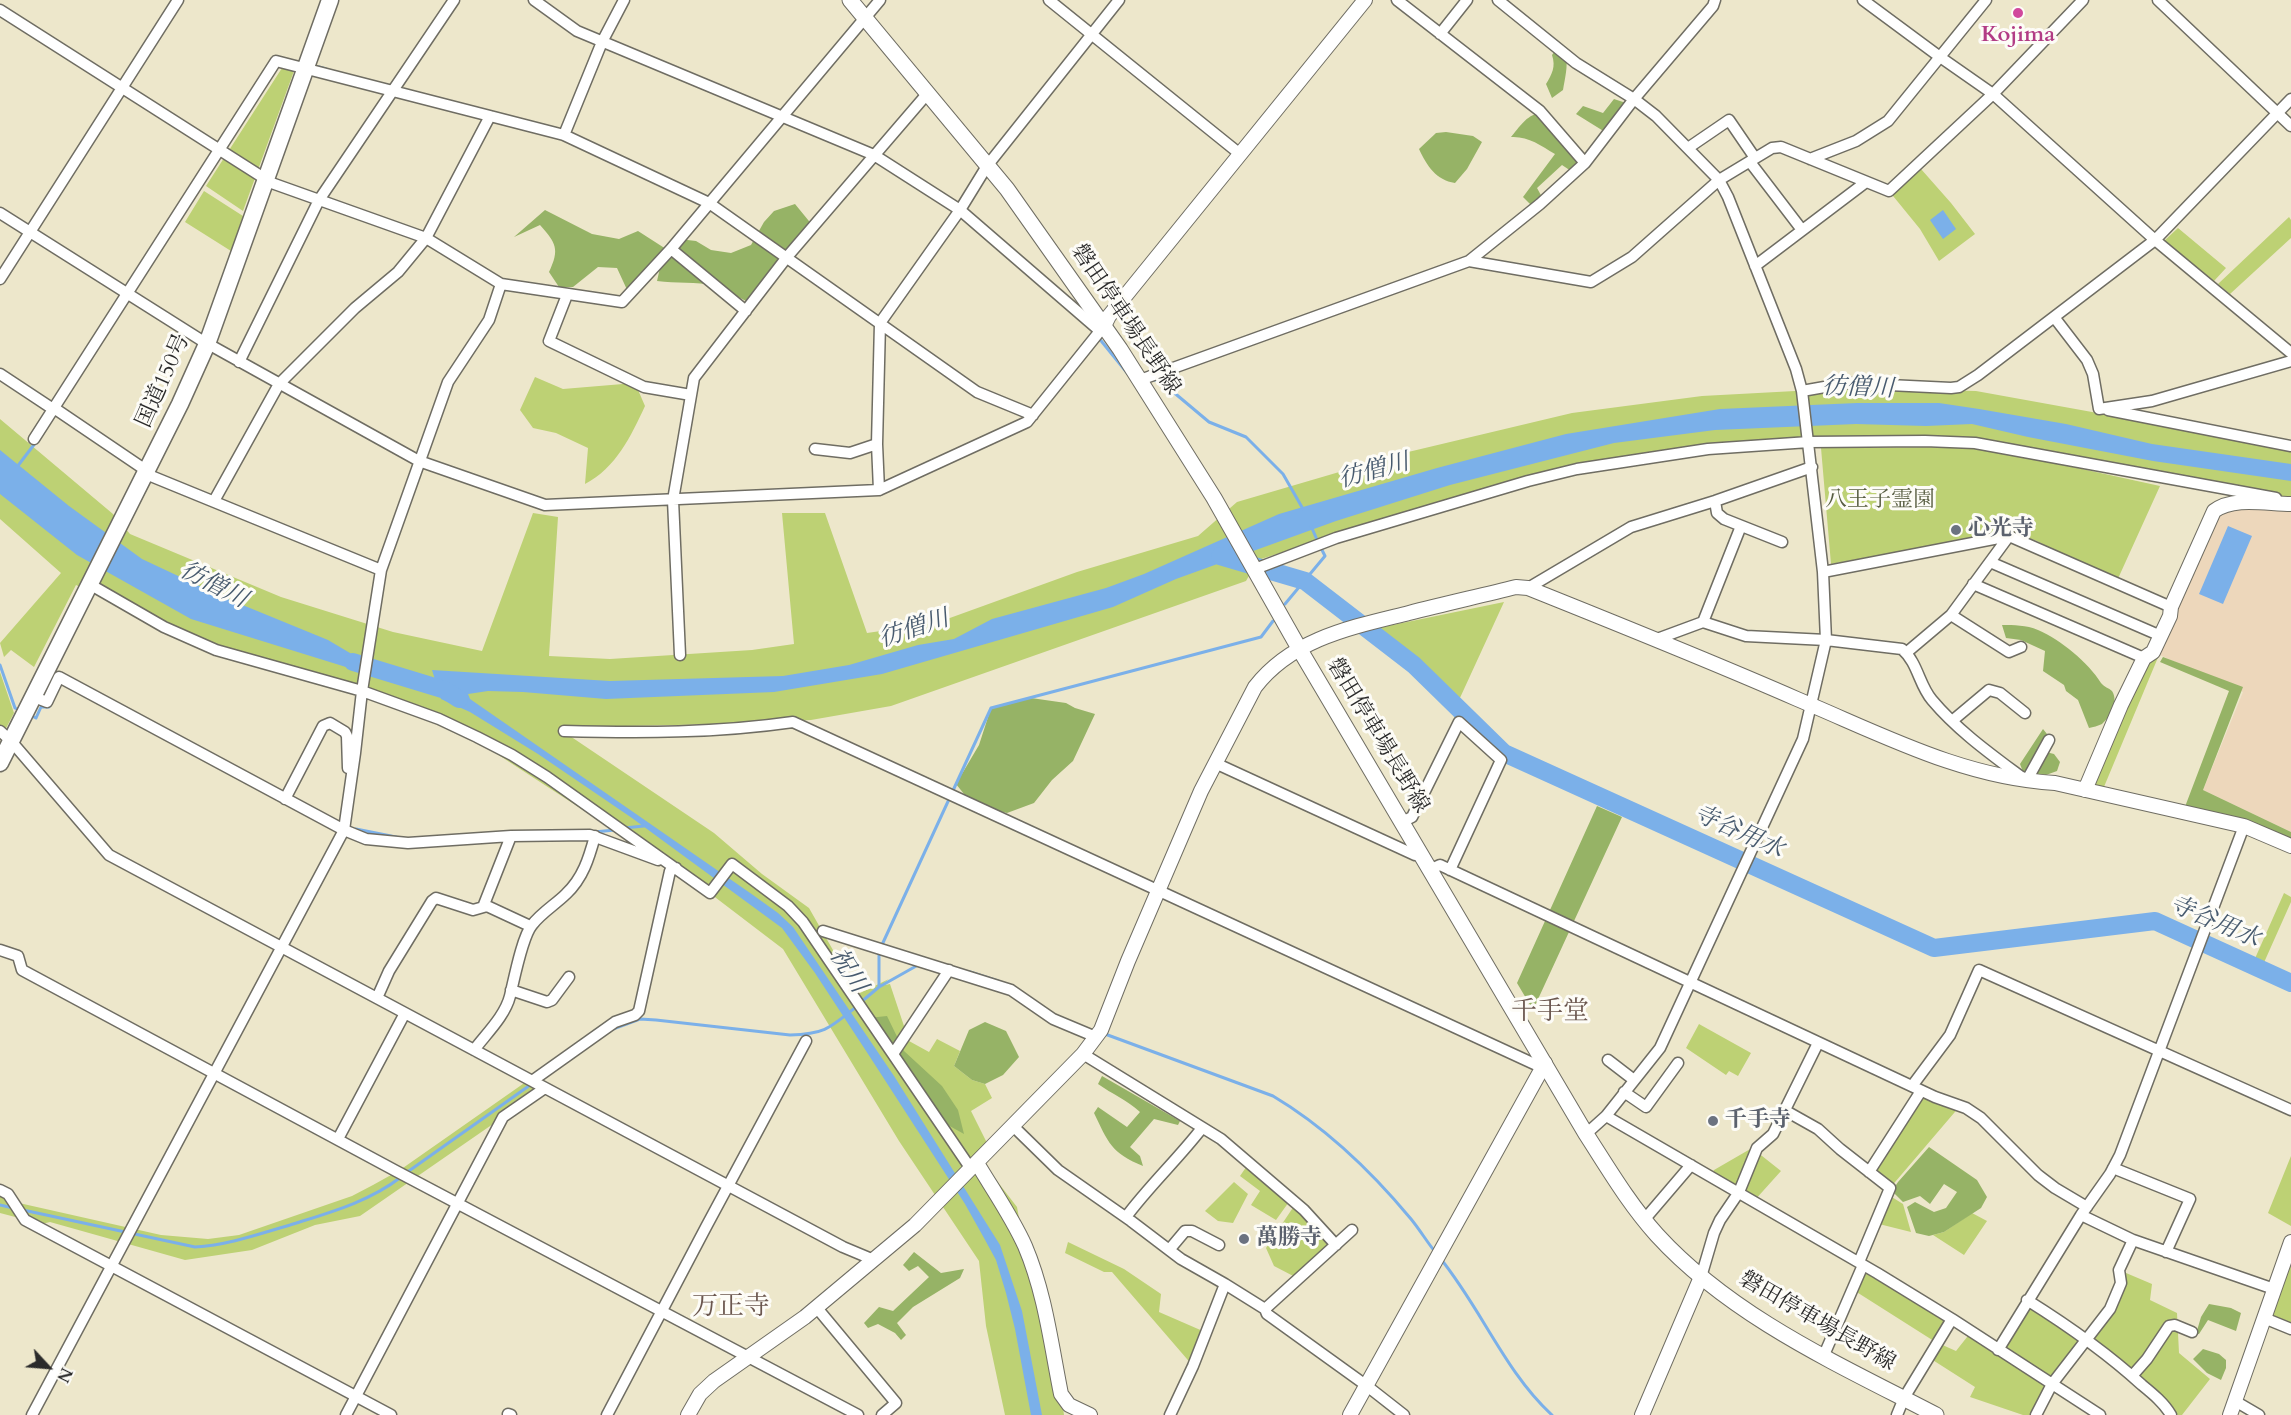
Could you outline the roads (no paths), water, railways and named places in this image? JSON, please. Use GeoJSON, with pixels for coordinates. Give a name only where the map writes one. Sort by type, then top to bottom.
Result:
{"type":"FeatureCollection","features":[{"type":"Feature","properties":{"kind":"highway","name":"国道150号"},"geometry":{"type":"LineString","coordinates":[[1,759],[6,736],[34,697],[147,472],[207,344],[330,0]]}},
{"type":"Feature","properties":{"kind":"main road","name":"磐田停車場長野線"},"geometry":{"type":"LineString","coordinates":[[850,0],[1007,189],[1140,380],[1227,521],[1300,650],[1431,869],[1544,1065],[1623,1192],[1644,1220],[1701,1277],[1741,1307],[1936,1415]]}},
{"type":"Feature","properties":{"kind":"street"},"geometry":{"type":"LineString","coordinates":[[0,279],[177,0]]}},
{"type":"Feature","properties":{"kind":"street"},"geometry":{"type":"LineString","coordinates":[[239,362],[319,200],[454,0]]}},
{"type":"Feature","properties":{"kind":"street"},"geometry":{"type":"LineString","coordinates":[[534,0],[577,31],[783,114],[874,155],[960,210],[1102,328]]}},
{"type":"Feature","properties":{"kind":"street"},"geometry":{"type":"LineString","coordinates":[[564,135],[600,41],[624,0]]}},
{"type":"Feature","properties":{"kind":"street"},"geometry":{"type":"LineString","coordinates":[[0,10],[266,181],[426,238],[501,284],[567,296],[622,302],[671,249],[880,0]]}},
{"type":"Feature","properties":{"kind":"street"},"geometry":{"type":"LineString","coordinates":[[1049,0],[1240,154]]}},
{"type":"Feature","properties":{"kind":"street"},"geometry":{"type":"LineString","coordinates":[[879,490],[880,323],[960,210],[987,166],[1119,0]]}},
{"type":"Feature","properties":{"kind":"street"},"geometry":{"type":"LineString","coordinates":[[0,213],[207,344],[418,461],[545,505],[879,490],[1027,422],[1102,328],[1108,316],[1365,0]]}},
{"type":"Feature","properties":{"kind":"street"},"geometry":{"type":"LineString","coordinates":[[1397,0],[1540,111],[1585,164]]}},
{"type":"Feature","properties":{"kind":"street"},"geometry":{"type":"LineString","coordinates":[[1440,34],[1467,0]]}},
{"type":"Feature","properties":{"kind":"street"},"geometry":{"type":"LineString","coordinates":[[1498,0],[1576,63],[1634,99],[1656,116],[1719,180],[1728,197],[1796,369],[1802,391],[1823,572],[1826,640],[1803,739],[1659,1048],[1606,1116],[1586,1134]]}},
{"type":"Feature","properties":{"kind":"street"},"geometry":{"type":"LineString","coordinates":[[1140,380],[1469,261],[1540,204],[1585,164],[1634,99],[1713,6],[1715,0]]}},
{"type":"Feature","properties":{"kind":"street"},"geometry":{"type":"LineString","coordinates":[[1863,0],[1994,94],[2155,240],[2291,353]]}},
{"type":"Feature","properties":{"kind":"street"},"geometry":{"type":"LineString","coordinates":[[1810,159],[1856,141],[1888,122],[1986,0]]}},
{"type":"Feature","properties":{"kind":"street"},"geometry":{"type":"LineString","coordinates":[[1469,261],[1591,282],[1632,257],[1719,180],[1772,148],[1780,147],[1889,191],[1994,94],[2083,0]]}},
{"type":"Feature","properties":{"kind":"street"},"geometry":{"type":"LineString","coordinates":[[2158,0],[2291,126]]}},
{"type":"Feature","properties":{"kind":"street"},"geometry":{"type":"LineString","coordinates":[[34,440],[56,410],[222,152],[276,61],[394,88],[564,135],[709,203],[977,392],[1033,415]]}},
{"type":"Feature","properties":{"kind":"street"},"geometry":{"type":"LineString","coordinates":[[680,655],[673,500],[694,378],[787,257],[927,94]]}},
{"type":"Feature","properties":{"kind":"street"},"geometry":{"type":"LineString","coordinates":[[1802,391],[1847,383],[1959,387],[2155,240],[2291,99]]}},
{"type":"Feature","properties":{"kind":"street"},"geometry":{"type":"LineString","coordinates":[[214,501],[279,384],[355,308],[398,272],[426,238],[490,116]]}},
{"type":"Feature","properties":{"kind":"street"},"geometry":{"type":"LineString","coordinates":[[1688,148],[1729,120],[1752,160],[1802,230]]}},
{"type":"Feature","properties":{"kind":"street"},"geometry":{"type":"LineString","coordinates":[[1755,266],[1866,182]]}},
{"type":"Feature","properties":{"kind":"street"},"geometry":{"type":"LineString","coordinates":[[671,249],[746,311]]}},
{"type":"Feature","properties":{"kind":"street"},"geometry":{"type":"LineString","coordinates":[[32,1415],[345,827],[362,691],[381,570],[448,382],[489,320],[501,284]]}},
{"type":"Feature","properties":{"kind":"street"},"geometry":{"type":"LineString","coordinates":[[567,296],[549,341],[644,387],[691,395]]}},
{"type":"Feature","properties":{"kind":"street"},"geometry":{"type":"LineString","coordinates":[[2054,317],[2087,360],[2093,374],[2099,408]]}},
{"type":"Feature","properties":{"kind":"street"},"geometry":{"type":"LineString","coordinates":[[2099,408],[2152,401],[2291,361]]}},
{"type":"Feature","properties":{"kind":"street"},"geometry":{"type":"LineString","coordinates":[[0,374],[147,472],[381,570]]}},
{"type":"Feature","properties":{"kind":"street"},"geometry":{"type":"LineString","coordinates":[[2099,408],[2291,446]]}},
{"type":"Feature","properties":{"kind":"street"},"geometry":{"type":"LineString","coordinates":[[1255,569],[1336,538],[1528,481],[1577,469],[1696,449],[1809,440],[1975,443],[2245,492],[2291,503]]}},
{"type":"Feature","properties":{"kind":"street"},"geometry":{"type":"LineString","coordinates":[[815,449],[850,453],[878,444]]}},
{"type":"Feature","properties":{"kind":"street"},"geometry":{"type":"LineString","coordinates":[[1528,588],[1631,527],[1812,467]]}},
{"type":"Feature","properties":{"kind":"street"},"geometry":{"type":"LineString","coordinates":[[1715,501],[1717,513],[1724,519],[1782,542]]}},
{"type":"Feature","properties":{"kind":"street"},"geometry":{"type":"LineString","coordinates":[[2085,790],[2121,705],[2144,658],[2153,652],[2161,636],[2170,616],[2171,607],[2214,511],[2232,503],[2291,503]]}},
{"type":"Feature","properties":{"kind":"street"},"geometry":{"type":"LineString","coordinates":[[1703,622],[1741,526]]}},
{"type":"Feature","properties":{"kind":"street"},"geometry":{"type":"LineString","coordinates":[[1823,572],[2009,536],[2171,607]]}},
{"type":"Feature","properties":{"kind":"street"},"geometry":{"type":"LineString","coordinates":[[1906,653],[1951,615],[2009,536]]}},
{"type":"Feature","properties":{"kind":"street"},"geometry":{"type":"LineString","coordinates":[[1990,562],[2161,636]]}},
{"type":"Feature","properties":{"kind":"street"},"geometry":{"type":"LineString","coordinates":[[1973,584],[2144,658]]}},
{"type":"Feature","properties":{"kind":"street"},"geometry":{"type":"LineString","coordinates":[[91,585],[164,627],[216,650],[362,691],[439,719],[504,751],[547,777],[710,893],[732,864],[788,906],[803,922],[1020,1237],[1042,1295],[1061,1394],[1069,1405],[1090,1415]]}},
{"type":"Feature","properties":{"kind":"street"},"geometry":{"type":"LineString","coordinates":[[687,1415],[700,1394],[817,1308],[915,1225],[1083,1054],[1101,1030],[1201,791],[1255,687],[1265,674],[1326,635],[1516,587],[1528,588],[1657,639],[1955,765],[1983,773],[2085,790],[2244,826],[2291,846]]}},
{"type":"Feature","properties":{"kind":"street"},"geometry":{"type":"LineString","coordinates":[[1951,615],[2009,652],[2021,647]]}},
{"type":"Feature","properties":{"kind":"street"},"geometry":{"type":"LineString","coordinates":[[1657,639],[1703,622],[1746,636],[1826,640],[1902,649],[1930,698],[1952,721],[2026,780]]}},
{"type":"Feature","properties":{"kind":"street"},"geometry":{"type":"LineString","coordinates":[[34,697],[47,702],[59,677],[366,839],[408,843],[572,833],[596,836],[674,867]]}},
{"type":"Feature","properties":{"kind":"street"},"geometry":{"type":"LineString","coordinates":[[1952,721],[1989,690],[2000,693],[2025,713]]}},
{"type":"Feature","properties":{"kind":"street"},"geometry":{"type":"LineString","coordinates":[[564,731],[630,733],[709,730],[750,728],[793,722],[1544,1065],[1350,1415]]}},
{"type":"Feature","properties":{"kind":"street"},"geometry":{"type":"LineString","coordinates":[[1402,822],[1412,817],[1459,722],[1501,760],[1450,870]]}},
{"type":"Feature","properties":{"kind":"street"},"geometry":{"type":"LineString","coordinates":[[286,796],[323,726],[330,723],[345,732],[347,736],[351,783]]}},
{"type":"Feature","properties":{"kind":"street"},"geometry":{"type":"LineString","coordinates":[[6,736],[109,855],[843,1247],[874,1260]]}},
{"type":"Feature","properties":{"kind":"street"},"geometry":{"type":"LineString","coordinates":[[2026,780],[2049,740]]}},
{"type":"Feature","properties":{"kind":"street"},"geometry":{"type":"LineString","coordinates":[[1215,763],[1415,855],[1421,852]]}},
{"type":"Feature","properties":{"kind":"street"},"geometry":{"type":"LineString","coordinates":[[1998,1350],[2027,1300],[2113,1168],[2244,826]]}},
{"type":"Feature","properties":{"kind":"street"},"geometry":{"type":"LineString","coordinates":[[483,908],[511,836]]}},
{"type":"Feature","properties":{"kind":"street"},"geometry":{"type":"LineString","coordinates":[[474,1050],[510,998],[531,926],[568,892],[579,878],[587,864],[596,836]]}},
{"type":"Feature","properties":{"kind":"street"},"geometry":{"type":"LineString","coordinates":[[1431,869],[1440,865],[1916,1089],[1966,1108],[1981,1118],[2038,1175],[2084,1211],[2133,1240],[2274,1289]]}},
{"type":"Feature","properties":{"kind":"street"},"geometry":{"type":"LineString","coordinates":[[532,1081],[615,1022],[635,1015],[639,1011],[670,870],[674,867]]}},
{"type":"Feature","properties":{"kind":"street"},"geometry":{"type":"LineString","coordinates":[[376,998],[389,971],[436,898],[473,910],[487,906],[531,926]]}},
{"type":"Feature","properties":{"kind":"street"},"geometry":{"type":"LineString","coordinates":[[823,931],[1011,990],[1053,1019],[1096,1037]]}},
{"type":"Feature","properties":{"kind":"street"},"geometry":{"type":"LineString","coordinates":[[0,950],[18,956],[22,970],[747,1358],[858,1415]]}},
{"type":"Feature","properties":{"kind":"street"},"geometry":{"type":"LineString","coordinates":[[893,1054],[949,970]]}},
{"type":"Feature","properties":{"kind":"street"},"geometry":{"type":"LineString","coordinates":[[1869,1172],[1950,1035],[1979,970],[2291,1110]]}},
{"type":"Feature","properties":{"kind":"street"},"geometry":{"type":"LineString","coordinates":[[511,990],[547,1002],[552,1000],[569,977]]}},
{"type":"Feature","properties":{"kind":"street"},"geometry":{"type":"LineString","coordinates":[[338,1139],[405,1013]]}},
{"type":"Feature","properties":{"kind":"street"},"geometry":{"type":"LineString","coordinates":[[607,1415],[807,1041]]}},
{"type":"Feature","properties":{"kind":"street"},"geometry":{"type":"LineString","coordinates":[[1642,1415],[1701,1277],[1720,1220],[1739,1192],[1757,1148],[1773,1134],[1818,1042]]}},
{"type":"Feature","properties":{"kind":"street"},"geometry":{"type":"LineString","coordinates":[[1083,1054],[1229,1146],[1304,1210],[1336,1245]]}},
{"type":"Feature","properties":{"kind":"street"},"geometry":{"type":"LineString","coordinates":[[1608,1060],[1634,1080]]}},
{"type":"Feature","properties":{"kind":"street"},"geometry":{"type":"LineString","coordinates":[[1624,1092],[1646,1107],[1678,1063]]}},
{"type":"Feature","properties":{"kind":"street"},"geometry":{"type":"LineString","coordinates":[[346,1415],[503,1117],[545,1088]]}},
{"type":"Feature","properties":{"kind":"street"},"geometry":{"type":"LineString","coordinates":[[1785,1111],[1818,1129],[1890,1188],[1824,1355]]}},
{"type":"Feature","properties":{"kind":"street"},"geometry":{"type":"LineString","coordinates":[[1606,1116],[1952,1319],[2100,1415]]}},
{"type":"Feature","properties":{"kind":"street"},"geometry":{"type":"LineString","coordinates":[[1013,1126],[1058,1170],[1168,1250],[1265,1309],[1267,1314],[1404,1415]]}},
{"type":"Feature","properties":{"kind":"street"},"geometry":{"type":"LineString","coordinates":[[1125,1217],[1148,1187],[1182,1153],[1202,1128]]}},
{"type":"Feature","properties":{"kind":"street"},"geometry":{"type":"LineString","coordinates":[[1644,1220],[1691,1165]]}},
{"type":"Feature","properties":{"kind":"street"},"geometry":{"type":"LineString","coordinates":[[2113,1168],[2190,1199],[2166,1252]]}},
{"type":"Feature","properties":{"kind":"street"},"geometry":{"type":"LineString","coordinates":[[0,1190],[8,1194],[25,1220],[390,1415]]}},
{"type":"Feature","properties":{"kind":"street"},"geometry":{"type":"LineString","coordinates":[[1265,1309],[1352,1230]]}},
{"type":"Feature","properties":{"kind":"street"},"geometry":{"type":"LineString","coordinates":[[1168,1250],[1185,1231],[1192,1231],[1219,1245]]}},
{"type":"Feature","properties":{"kind":"street"},"geometry":{"type":"LineString","coordinates":[[2036,1415],[2052,1384],[2110,1309],[2121,1283],[2119,1270],[2133,1240]]}},
{"type":"Feature","properties":{"kind":"street"},"geometry":{"type":"LineString","coordinates":[[2230,1415],[2291,1242]]}},
{"type":"Feature","properties":{"kind":"street"},"geometry":{"type":"LineString","coordinates":[[1170,1415],[1193,1366],[1225,1284]]}},
{"type":"Feature","properties":{"kind":"street"},"geometry":{"type":"LineString","coordinates":[[2027,1300],[2086,1340],[2132,1376],[2167,1408],[2171,1415]]}},
{"type":"Feature","properties":{"kind":"street"},"geometry":{"type":"LineString","coordinates":[[817,1308],[896,1403],[883,1415]]}},
{"type":"Feature","properties":{"kind":"street"},"geometry":{"type":"LineString","coordinates":[[2264,1318],[2291,1329]]}},
{"type":"Feature","properties":{"kind":"street"},"geometry":{"type":"LineString","coordinates":[[1897,1415],[1904,1398],[1952,1319]]}},
{"type":"Feature","properties":{"kind":"street"},"geometry":{"type":"LineString","coordinates":[[2132,1376],[2147,1359],[2169,1326],[2175,1325],[2192,1332]]}},
{"type":"Feature","properties":{"kind":"street"},"geometry":{"type":"LineString","coordinates":[[2235,1401],[2259,1415]]}},
{"type":"Feature","properties":{"kind":"water"},"geometry":{"type":"Polygon","coordinates":[[[1943,210],[1956,229],[1943,239],[1930,220],[1943,210]]]}},
{"type":"Feature","properties":{"kind":"water"},"geometry":{"type":"Polygon","coordinates":[[[1857,403],[1939,403],[2066,424],[2152,444],[2291,464],[2291,481],[2153,461],[1972,424],[1926,426],[1856,424],[1715,430],[1614,443],[1450,485],[1336,521],[1176,579],[1113,607],[882,674],[774,692],[606,699],[523,692],[488,691],[468,694],[470,699],[753,895],[793,927],[894,1076],[1000,1245],[1022,1311],[1042,1415],[1031,1415],[1015,1329],[996,1260],[965,1204],[815,973],[782,928],[632,818],[538,754],[470,712],[441,699],[432,670],[610,681],[783,676],[849,665],[918,645],[954,639],[992,619],[1106,588],[1144,574],[1279,514],[1437,468],[1566,434],[1720,409],[1857,403]]]}},
{"type":"Feature","properties":{"kind":"water"},"geometry":{"type":"Polygon","coordinates":[[[0,450],[69,506],[142,559],[223,597],[328,640],[404,685],[191,619],[77,555],[0,494],[0,450]]]}},
{"type":"Feature","properties":{"kind":"water"},"geometry":{"type":"Polygon","coordinates":[[[2228,526],[2252,536],[2223,604],[2199,594],[2228,526]]]}},
{"type":"Feature","properties":{"kind":"waterway"},"geometry":{"type":"LineString","coordinates":[[319,67],[326,69]]}},
{"type":"Feature","properties":{"kind":"waterway"},"geometry":{"type":"LineString","coordinates":[[1098,337],[1128,374]]}},
{"type":"Feature","properties":{"kind":"waterway"},"geometry":{"type":"LineString","coordinates":[[1154,380],[1159,380],[1209,422],[1246,437],[1283,474],[1303,509]]}},
{"type":"Feature","properties":{"kind":"waterway"},"geometry":{"type":"LineString","coordinates":[[17,467],[36,442]]}},
{"type":"Feature","properties":{"kind":"waterway"},"geometry":{"type":"LineString","coordinates":[[1311,526],[1318,542]]}},
{"type":"Feature","properties":{"kind":"waterway"},"geometry":{"type":"LineString","coordinates":[[1285,604],[1325,556],[1321,548]]}},
{"type":"Feature","properties":{"kind":"waterway","name":"寺谷用水"},"geometry":{"type":"LineString","coordinates":[[1220,556],[1305,581],[1414,665],[1504,753],[1934,948],[2155,921],[2291,983]]}},
{"type":"Feature","properties":{"kind":"waterway"},"geometry":{"type":"LineString","coordinates":[[881,947],[991,708],[1261,637],[1273,621]]}},
{"type":"Feature","properties":{"kind":"waterway","name":"彷僧川"},"geometry":{"type":"LineString","coordinates":[[353,662],[445,690],[459,699]]}},
{"type":"Feature","properties":{"kind":"waterway"},"geometry":{"type":"LineString","coordinates":[[0,665],[15,708],[21,711]]}},
{"type":"Feature","properties":{"kind":"waterway"},"geometry":{"type":"LineString","coordinates":[[30,715],[36,718],[41,707],[49,707],[50,704]]}},
{"type":"Feature","properties":{"kind":"waterway"},"geometry":{"type":"LineString","coordinates":[[624,828],[644,826]]}},
{"type":"Feature","properties":{"kind":"waterway"},"geometry":{"type":"LineString","coordinates":[[356,829],[396,837]]}},
{"type":"Feature","properties":{"kind":"waterway"},"geometry":{"type":"LineString","coordinates":[[594,832],[615,830]]}},
{"type":"Feature","properties":{"kind":"waterway","name":"祝川"},"geometry":{"type":"LineString","coordinates":[[879,953],[879,987]]}},
{"type":"Feature","properties":{"kind":"waterway","name":"祝川"},"geometry":{"type":"LineString","coordinates":[[861,1002],[879,987],[918,965]]}},
{"type":"Feature","properties":{"kind":"waterway"},"geometry":{"type":"LineString","coordinates":[[970,972],[998,981]]}},
{"type":"Feature","properties":{"kind":"waterway","name":"祝川"},"geometry":{"type":"LineString","coordinates":[[613,1029],[640,1019],[790,1035],[802,1034],[826,1028],[856,1007]]}},
{"type":"Feature","properties":{"kind":"waterway"},"geometry":{"type":"LineString","coordinates":[[1105,1034],[1273,1096],[1292,1108],[1329,1136],[1380,1184],[1411,1219],[1436,1253]]}},
{"type":"Feature","properties":{"kind":"waterway"},"geometry":{"type":"LineString","coordinates":[[406,1173],[533,1083]]}},
{"type":"Feature","properties":{"kind":"waterway"},"geometry":{"type":"LineString","coordinates":[[23,1210],[195,1247],[243,1239],[333,1211],[362,1200],[401,1177]]}},
{"type":"Feature","properties":{"kind":"waterway"},"geometry":{"type":"LineString","coordinates":[[0,1205],[13,1208]]}},
{"type":"Feature","properties":{"kind":"waterway"},"geometry":{"type":"LineString","coordinates":[[1440,1258],[1455,1277],[1520,1379],[1552,1415]]}},
{"type":"Feature","properties":{"kind":"place","name":"Kojima"},"geometry":{"type":"Point","coordinates":[2018,13]}},
{"type":"Feature","properties":{"kind":"place","name":"心光寺"},"geometry":{"type":"Point","coordinates":[1956,530]}},
{"type":"Feature","properties":{"kind":"place","name":"千手寺"},"geometry":{"type":"Point","coordinates":[1713,1121]}},
{"type":"Feature","properties":{"kind":"place","name":"萬勝寺"},"geometry":{"type":"Point","coordinates":[1244,1239]}},
{"type":"Feature","properties":{"kind":"district","name":"千手堂"},"geometry":{"type":"Point","coordinates":[1550,1013]}},
{"type":"Feature","properties":{"kind":"district","name":"万正寺"},"geometry":{"type":"Point","coordinates":[731,1308]}},
{"type":"Feature","properties":{"kind":"park label","name":"八王子霊園"},"geometry":{"type":"Point","coordinates":[1880,501]}}]}
